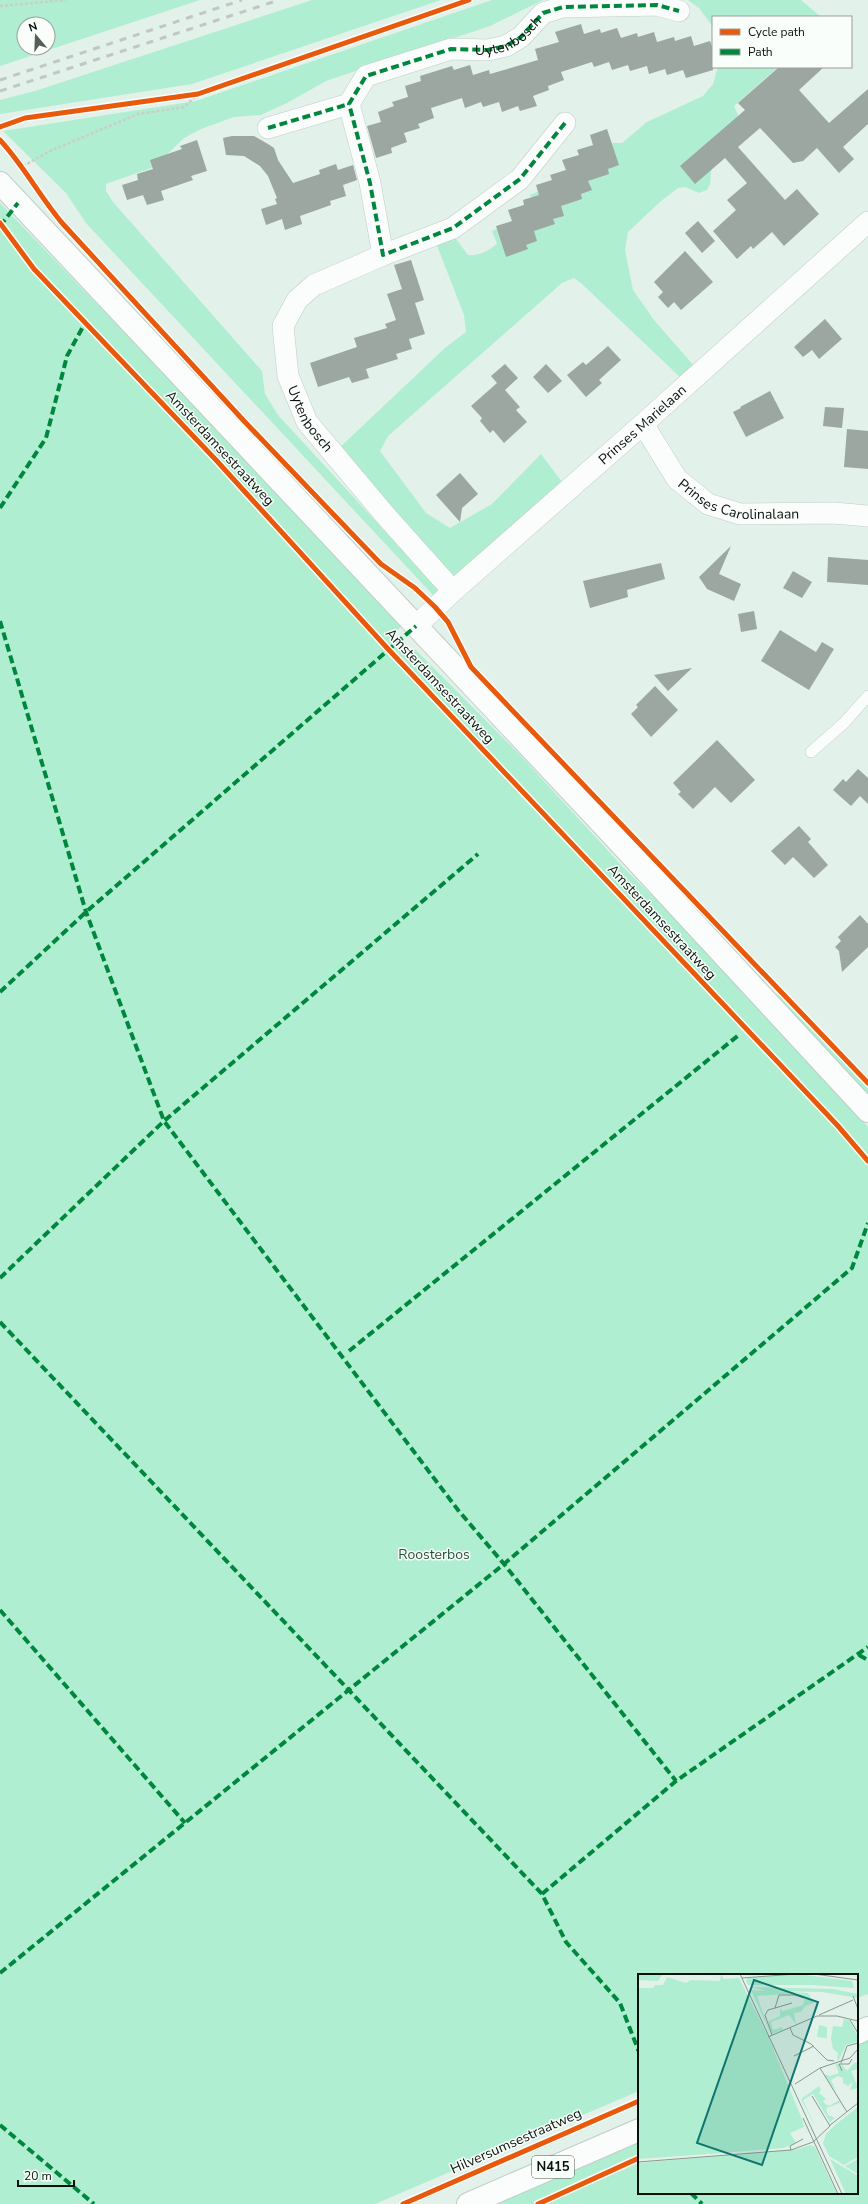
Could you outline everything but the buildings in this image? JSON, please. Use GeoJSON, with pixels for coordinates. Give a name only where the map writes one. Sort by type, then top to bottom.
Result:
{"type":"FeatureCollection","features":[{"type":"Feature","properties":{"kind":"main road","name":"Amsterdamsestraatweg"},"geometry":{"type":"LineString","coordinates":[[0,183],[868,1111]]}},
{"type":"Feature","properties":{"kind":"main road"},"geometry":{"type":"LineString","coordinates":[[858,2033],[868,2028]]}},
{"type":"Feature","properties":{"kind":"main road","name":"N415"},"geometry":{"type":"LineString","coordinates":[[468,2204],[638,2130]]}},
{"type":"Feature","properties":{"kind":"street","name":"Uytenbosch"},"geometry":{"type":"LineString","coordinates":[[349,104],[366,76],[451,49],[488,50],[506,46],[521,37],[543,13],[562,7],[657,5],[679,10]]}},
{"type":"Feature","properties":{"kind":"street"},"geometry":{"type":"LineString","coordinates":[[268,128],[349,104],[370,183],[383,255]]}},
{"type":"Feature","properties":{"kind":"street","name":"Uytenbosch"},"geometry":{"type":"LineString","coordinates":[[453,590],[386,516],[306,422],[288,376],[284,326],[297,300],[314,285],[383,255],[453,228],[520,179],[565,123]]}},
{"type":"Feature","properties":{"kind":"street","name":"Prinses Marielaan"},"geometry":{"type":"LineString","coordinates":[[416,626],[453,590],[643,424],[868,222]]}},
{"type":"Feature","properties":{"kind":"street","name":"Prinses Carolinalaan"},"geometry":{"type":"LineString","coordinates":[[643,424],[677,479],[708,504],[740,514],[834,513],[868,516]]}},
{"type":"Feature","properties":{"kind":"lane"},"geometry":{"type":"LineString","coordinates":[[810,752],[844,723],[868,696]]}},
{"type":"Feature","properties":{"kind":"path"},"geometry":{"type":"LineString","coordinates":[[0,6],[66,0]]}},
{"type":"Feature","properties":{"kind":"path"},"geometry":{"type":"LineString","coordinates":[[190,95],[205,92]]}},
{"type":"Feature","properties":{"kind":"path"},"geometry":{"type":"LineString","coordinates":[[23,166],[56,148],[138,114],[184,106],[198,94]]}},
{"type":"Feature","properties":{"kind":"path"},"geometry":{"type":"LineString","coordinates":[[19,161],[26,172]]}},
{"type":"Feature","properties":{"kind":"green space"},"geometry":{"type":"Polygon","coordinates":[[[0,0],[200,0],[56,48],[56,16],[16,16],[16,56],[30,56],[0,66],[0,0]]]}},
{"type":"Feature","properties":{"kind":"green space"},"geometry":{"type":"Polygon","coordinates":[[[312,0],[441,0],[192,84],[0,114],[0,100],[35,91],[312,0]]]}},
{"type":"Feature","properties":{"kind":"green space"},"geometry":{"type":"Polygon","coordinates":[[[492,0],[543,0],[490,26],[326,81],[287,103],[261,115],[234,117],[201,129],[184,138],[154,167],[106,184],[106,191],[113,202],[262,371],[265,394],[278,415],[439,590],[433,595],[86,223],[66,193],[3,131],[196,101],[492,0]]]}},
{"type":"Feature","properties":{"kind":"green space"},"geometry":{"type":"Polygon","coordinates":[[[688,0],[801,0],[820,16],[712,16],[712,26],[699,8],[688,0]]]}},
{"type":"Feature","properties":{"kind":"green space"},"geometry":{"type":"Polygon","coordinates":[[[718,68],[777,68],[734,106],[748,137],[712,163],[710,184],[707,190],[699,193],[685,187],[678,188],[661,201],[628,232],[625,250],[633,290],[654,320],[694,366],[681,378],[574,278],[562,283],[388,436],[380,451],[426,513],[450,528],[492,504],[541,454],[562,482],[452,578],[336,451],[445,348],[466,332],[464,315],[436,243],[453,235],[468,255],[480,254],[490,249],[497,244],[492,231],[515,221],[534,206],[530,195],[562,181],[559,173],[589,160],[607,143],[622,143],[647,122],[703,96],[713,84],[718,68]]]}},
{"type":"Feature","properties":{"kind":"green space","name":"Roosterbos"},"geometry":{"type":"Polygon","coordinates":[[[0,203],[404,624],[392,636],[409,654],[415,649],[520,755],[624,868],[706,949],[868,1127],[868,1994],[858,1998],[858,1974],[638,1974],[638,2091],[375,2204],[0,2204],[0,203]]]}},
{"type":"Feature","properties":{"kind":"green space"},"geometry":{"type":"Polygon","coordinates":[[[779,993],[868,1088],[868,1094],[776,996],[779,993]]]}},
{"type":"Feature","properties":{"kind":"green space"},"geometry":{"type":"Polygon","coordinates":[[[868,2039],[868,2204],[494,2204],[638,2142],[638,2194],[858,2194],[858,2044],[868,2039]]]}},
{"type":"Feature","properties":{"kind":"railway"},"geometry":{"type":"LineString","coordinates":[[0,80],[242,0]]}},
{"type":"Feature","properties":{"kind":"railway"},"geometry":{"type":"LineString","coordinates":[[0,91],[279,0]]}},
{"type":"Feature","properties":{"kind":"marked path"},"geometry":{"type":"LineString","coordinates":[[565,123],[520,179],[453,228],[383,255],[370,183],[349,104],[366,76],[451,49],[488,50],[506,46],[521,37],[543,13],[563,7],[657,5],[679,11]]}},
{"type":"Feature","properties":{"kind":"marked path"},"geometry":{"type":"LineString","coordinates":[[268,128],[349,104]]}},
{"type":"Feature","properties":{"kind":"marked path"},"geometry":{"type":"LineString","coordinates":[[0,226],[18,203]]}},
{"type":"Feature","properties":{"kind":"marked path"},"geometry":{"type":"LineString","coordinates":[[0,508],[46,438],[67,356],[85,323]]}},
{"type":"Feature","properties":{"kind":"marked path"},"geometry":{"type":"LineString","coordinates":[[0,621],[86,912],[164,1121],[458,1510],[504,1564],[676,1781]]}},
{"type":"Feature","properties":{"kind":"marked path"},"geometry":{"type":"LineString","coordinates":[[0,992],[86,912],[416,626]]}},
{"type":"Feature","properties":{"kind":"marked path"},"geometry":{"type":"LineString","coordinates":[[0,1278],[164,1121],[478,854]]}},
{"type":"Feature","properties":{"kind":"marked path"},"geometry":{"type":"LineString","coordinates":[[349,1351],[740,1034]]}},
{"type":"Feature","properties":{"kind":"marked path"},"geometry":{"type":"LineString","coordinates":[[0,1973],[504,1564],[852,1268],[868,1223]]}},
{"type":"Feature","properties":{"kind":"marked path"},"geometry":{"type":"LineString","coordinates":[[0,1322],[542,1894],[566,1942],[620,2003],[638,2049]]}},
{"type":"Feature","properties":{"kind":"marked path"},"geometry":{"type":"LineString","coordinates":[[0,1610],[185,1823]]}},
{"type":"Feature","properties":{"kind":"marked path"},"geometry":{"type":"LineString","coordinates":[[542,1894],[676,1781],[868,1647]]}},
{"type":"Feature","properties":{"kind":"marked path"},"geometry":{"type":"LineString","coordinates":[[859,1655],[868,1660]]}},
{"type":"Feature","properties":{"kind":"marked path"},"geometry":{"type":"LineString","coordinates":[[0,2125],[94,2204]]}},
{"type":"Feature","properties":{"kind":"marked path"},"geometry":{"type":"LineString","coordinates":[[692,2194],[702,2204]]}},
{"type":"Feature","properties":{"kind":"cycle path"},"geometry":{"type":"LineString","coordinates":[[0,127],[25,118],[198,94],[469,0]]}},
{"type":"Feature","properties":{"kind":"cycle path"},"geometry":{"type":"LineString","coordinates":[[0,140],[17,160],[63,224],[244,421],[381,564],[415,588],[435,607],[448,622],[471,667],[868,1083]]}},
{"type":"Feature","properties":{"kind":"cycle path"},"geometry":{"type":"LineString","coordinates":[[0,223],[34,269],[216,460],[388,649],[838,1126],[868,1161]]}},
{"type":"Feature","properties":{"kind":"cycle path","name":"Hilversumsestraatweg"},"geometry":{"type":"LineString","coordinates":[[403,2204],[638,2101]]}},
{"type":"Feature","properties":{"kind":"cycle path"},"geometry":{"type":"LineString","coordinates":[[538,2204],[638,2158]]}}]}
